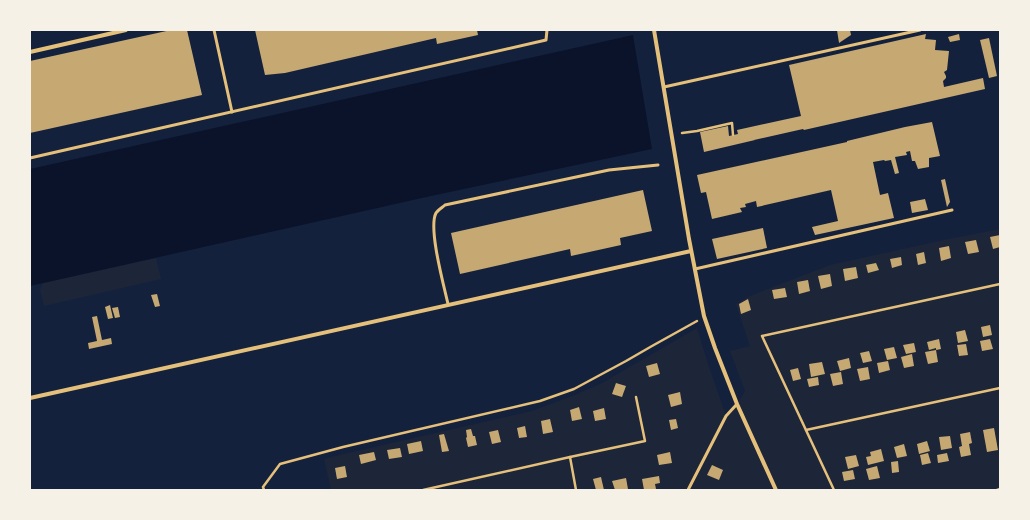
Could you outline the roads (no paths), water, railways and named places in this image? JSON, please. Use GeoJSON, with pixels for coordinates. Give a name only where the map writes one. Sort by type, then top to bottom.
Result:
{"type":"FeatureCollection","features":[{"type":"Feature","properties":{"kind":"street"},"geometry":{"type":"LineString","coordinates":[[30,52],[126,30]]}},
{"type":"Feature","properties":{"kind":"street"},"geometry":{"type":"LineString","coordinates":[[654,30],[704,316],[737,404],[776,490]]}},
{"type":"Feature","properties":{"kind":"street"},"geometry":{"type":"LineString","coordinates":[[30,398],[692,251]]}},
{"type":"Feature","properties":{"kind":"lane"},"geometry":{"type":"LineString","coordinates":[[214,30],[232,112]]}},
{"type":"Feature","properties":{"kind":"lane"},"geometry":{"type":"LineString","coordinates":[[30,158],[546,40],[547,30]]}},
{"type":"Feature","properties":{"kind":"lane"},"geometry":{"type":"LineString","coordinates":[[664,87],[920,30]]}},
{"type":"Feature","properties":{"kind":"lane"},"geometry":{"type":"LineString","coordinates":[[448,304],[435,240],[434,226],[436,214],[445,205],[609,170],[658,165]]}},
{"type":"Feature","properties":{"kind":"lane"},"geometry":{"type":"LineString","coordinates":[[695,269],[952,210]]}},
{"type":"Feature","properties":{"kind":"lane"},"geometry":{"type":"LineString","coordinates":[[688,490],[726,416],[737,404]]}}]}
